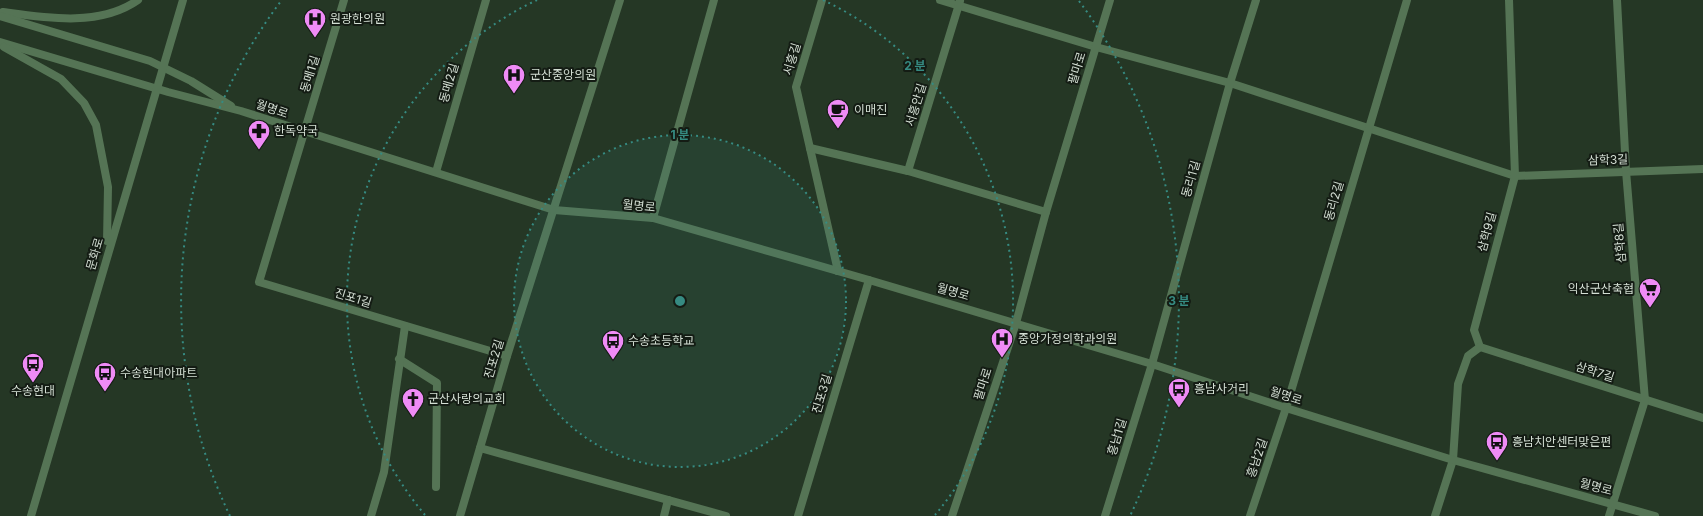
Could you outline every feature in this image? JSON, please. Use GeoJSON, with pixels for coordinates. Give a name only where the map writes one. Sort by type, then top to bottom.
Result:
{"type":"FeatureCollection","features":[{"type":"Feature","properties":{"kind":"street"},"geometry":{"type":"LineString","coordinates":[[0,12],[57,19],[80,17],[107,14],[130,5],[138,0]]}},
{"type":"Feature","properties":{"kind":"street","name":"문화로"},"geometry":{"type":"LineString","coordinates":[[31,516],[183,0]]}},
{"type":"Feature","properties":{"kind":"street","name":"동메1길"},"geometry":{"type":"LineString","coordinates":[[305,133],[344,0]]}},
{"type":"Feature","properties":{"kind":"street","name":"동메2길"},"geometry":{"type":"LineString","coordinates":[[436,172],[486,0]]}},
{"type":"Feature","properties":{"kind":"street","name":"진포2길"},"geometry":{"type":"LineString","coordinates":[[460,516],[507,356],[620,0]]}},
{"type":"Feature","properties":{"kind":"street"},"geometry":{"type":"LineString","coordinates":[[653,218],[714,0]]}},
{"type":"Feature","properties":{"kind":"street","name":"서흥길"},"geometry":{"type":"LineString","coordinates":[[822,0],[796,87],[838,271]]}},
{"type":"Feature","properties":{"kind":"street"},"geometry":{"type":"LineString","coordinates":[[940,0],[959,2],[1096,47],[1230,83],[1515,176]]}},
{"type":"Feature","properties":{"kind":"street","name":"팔마로"},"geometry":{"type":"LineString","coordinates":[[952,516],[1016,323],[1046,212],[1110,0]]}},
{"type":"Feature","properties":{"kind":"street","name":"동리1길"},"geometry":{"type":"LineString","coordinates":[[1152,364],[1230,83],[1256,0]]}},
{"type":"Feature","properties":{"kind":"street","name":"동리2길"},"geometry":{"type":"LineString","coordinates":[[1286,408],[1407,0]]}},
{"type":"Feature","properties":{"kind":"street","name":"삼학9길"},"geometry":{"type":"LineString","coordinates":[[1480,347],[1474,330],[1515,176],[1509,0]]}},
{"type":"Feature","properties":{"kind":"street","name":"삼학8길"},"geometry":{"type":"LineString","coordinates":[[1609,516],[1645,400],[1626,171],[1617,0]]}},
{"type":"Feature","properties":{"kind":"street","name":"서흥안길"},"geometry":{"type":"LineString","coordinates":[[908,171],[959,2]]}},
{"type":"Feature","properties":{"kind":"street","name":"월명로"},"geometry":{"type":"LineString","coordinates":[[0,16],[127,54],[163,67],[191,81],[240,111]]}},
{"type":"Feature","properties":{"kind":"street"},"geometry":{"type":"LineString","coordinates":[[0,44],[61,79],[84,102],[96,125],[108,187],[109,227],[105,263]]}},
{"type":"Feature","properties":{"kind":"street","name":"월명로"},"geometry":{"type":"LineString","coordinates":[[0,44],[240,111],[305,133],[436,172],[554,210],[653,218],[1152,364],[1286,408],[1453,460],[1656,516]]}},
{"type":"Feature","properties":{"kind":"street","name":"진포1길"},"geometry":{"type":"LineString","coordinates":[[305,133],[259,282],[405,326]]}},
{"type":"Feature","properties":{"kind":"street"},"geometry":{"type":"LineString","coordinates":[[810,148],[908,171],[1046,212]]}},
{"type":"Feature","properties":{"kind":"street","name":"삼학3길"},"geometry":{"type":"LineString","coordinates":[[1515,176],[1703,169]]}},
{"type":"Feature","properties":{"kind":"street","name":"진포3길"},"geometry":{"type":"LineString","coordinates":[[798,516],[869,280]]}},
{"type":"Feature","properties":{"kind":"street"},"geometry":{"type":"LineString","coordinates":[[371,516],[384,472],[399,359],[405,326],[507,356]]}},
{"type":"Feature","properties":{"kind":"street"},"geometry":{"type":"LineString","coordinates":[[1435,516],[1453,460],[1458,384],[1468,356],[1480,347]]}},
{"type":"Feature","properties":{"kind":"street","name":"삼학7길"},"geometry":{"type":"LineString","coordinates":[[1480,347],[1703,418]]}},
{"type":"Feature","properties":{"kind":"street"},"geometry":{"type":"LineString","coordinates":[[399,359],[437,383],[436,487]]}},
{"type":"Feature","properties":{"kind":"street","name":"흥남1길"},"geometry":{"type":"LineString","coordinates":[[1105,516],[1152,364]]}},
{"type":"Feature","properties":{"kind":"street","name":"흥남2길"},"geometry":{"type":"LineString","coordinates":[[1250,516],[1286,408]]}},
{"type":"Feature","properties":{"kind":"street"},"geometry":{"type":"LineString","coordinates":[[480,448],[726,516]]}},
{"type":"Feature","properties":{"kind":"street"},"geometry":{"type":"LineString","coordinates":[[664,516],[668,500]]}},
{"type":"Feature","properties":{"kind":"place","name":"원광한의원"},"geometry":{"type":"Point","coordinates":[315,38]}},
{"type":"Feature","properties":{"kind":"place","name":"군산중앙의원"},"geometry":{"type":"Point","coordinates":[514,94]}},
{"type":"Feature","properties":{"kind":"place","name":"이매진"},"geometry":{"type":"Point","coordinates":[838,130]}},
{"type":"Feature","properties":{"kind":"place","name":"한독약국"},"geometry":{"type":"Point","coordinates":[259,150]}},
{"type":"Feature","properties":{"kind":"place","name":"익산군산축협"},"geometry":{"type":"Point","coordinates":[1650,308]}},
{"type":"Feature","properties":{"kind":"place","name":"중앙가정의학과의원"},"geometry":{"type":"Point","coordinates":[1002,358]}},
{"type":"Feature","properties":{"kind":"place","name":"수송초등학교"},"geometry":{"type":"Point","coordinates":[613,360]}},
{"type":"Feature","properties":{"kind":"place","name":"수송현대"},"geometry":{"type":"Point","coordinates":[33,384]}},
{"type":"Feature","properties":{"kind":"place","name":"수송현대아파트"},"geometry":{"type":"Point","coordinates":[105,392]}},
{"type":"Feature","properties":{"kind":"place","name":"흥남사거리"},"geometry":{"type":"Point","coordinates":[1179,408]}},
{"type":"Feature","properties":{"kind":"place","name":"군산사랑의교회"},"geometry":{"type":"Point","coordinates":[413,418]}},
{"type":"Feature","properties":{"kind":"place","name":"흥남치안센터맞은편"},"geometry":{"type":"Point","coordinates":[1497,462]}}]}
